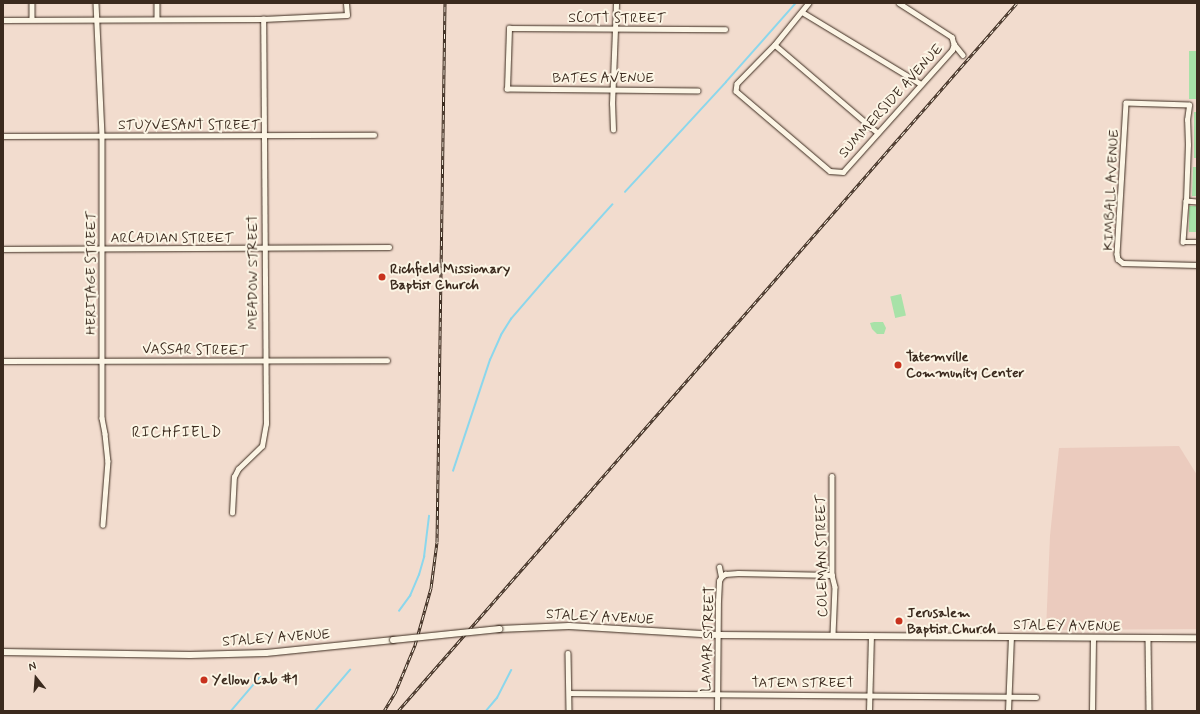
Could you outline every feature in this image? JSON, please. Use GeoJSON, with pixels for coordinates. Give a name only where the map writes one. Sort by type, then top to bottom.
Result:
{"type":"FeatureCollection","features":[{"type":"Feature","properties":{"kind":"street"},"geometry":{"type":"LineString","coordinates":[[32,3],[32,19]]}},
{"type":"Feature","properties":{"kind":"street","name":"HERITAGE STREET"},"geometry":{"type":"LineString","coordinates":[[96,3],[102,136],[102,418],[106,434],[108,461],[103,525]]}},
{"type":"Feature","properties":{"kind":"street"},"geometry":{"type":"LineString","coordinates":[[157,3],[157,19]]}},
{"type":"Feature","properties":{"kind":"street"},"geometry":{"type":"LineString","coordinates":[[3,20],[263,19],[347,15],[346,3]]}},
{"type":"Feature","properties":{"kind":"street"},"geometry":{"type":"LineString","coordinates":[[613,130],[616,3]]}},
{"type":"Feature","properties":{"kind":"street"},"geometry":{"type":"LineString","coordinates":[[809,3],[775,45],[878,133]]}},
{"type":"Feature","properties":{"kind":"street"},"geometry":{"type":"LineString","coordinates":[[899,3],[952,37],[954,44],[963,55]]}},
{"type":"Feature","properties":{"kind":"street"},"geometry":{"type":"LineString","coordinates":[[802,12],[921,84]]}},
{"type":"Feature","properties":{"kind":"street","name":"MEADOW STREET"},"geometry":{"type":"LineString","coordinates":[[232,513],[234,477],[238,469],[262,446],[266,424],[263,19]]}},
{"type":"Feature","properties":{"kind":"street","name":"SCOTT STREET"},"geometry":{"type":"LineString","coordinates":[[507,88],[509,28],[725,29]]}},
{"type":"Feature","properties":{"kind":"street","name":"SUMMERSIDE AVENUE"},"geometry":{"type":"LineString","coordinates":[[775,45],[737,84],[736,91],[830,171],[843,172],[952,50],[954,44]]}},
{"type":"Feature","properties":{"kind":"street","name":"BATES AVENUE"},"geometry":{"type":"LineString","coordinates":[[507,88],[698,91]]}},
{"type":"Feature","properties":{"kind":"street","name":"KIMBALL AVENUE"},"geometry":{"type":"LineString","coordinates":[[1186,202],[1188,145],[1187,120],[1189,105],[1126,103],[1117,254],[1120,262],[1197,265]]}},
{"type":"Feature","properties":{"kind":"street","name":"STUYVESANT STREET"},"geometry":{"type":"LineString","coordinates":[[3,136],[374,135]]}},
{"type":"Feature","properties":{"kind":"street"},"geometry":{"type":"LineString","coordinates":[[1197,202],[1186,202],[1183,242],[1197,242]]}},
{"type":"Feature","properties":{"kind":"street","name":"ARCADIAN STREET"},"geometry":{"type":"LineString","coordinates":[[3,250],[389,247]]}},
{"type":"Feature","properties":{"kind":"street","name":"VASSAR STREET"},"geometry":{"type":"LineString","coordinates":[[3,361],[102,359],[265,361],[387,360]]}},
{"type":"Feature","properties":{"kind":"street","name":"COLEMAN STREET"},"geometry":{"type":"LineString","coordinates":[[832,476],[832,575],[835,587],[833,635]]}},
{"type":"Feature","properties":{"kind":"street","name":"LAMAR STREET"},"geometry":{"type":"LineString","coordinates":[[717,711],[719,581],[721,577],[720,567]]}},
{"type":"Feature","properties":{"kind":"street"},"geometry":{"type":"LineString","coordinates":[[721,577],[725,574],[738,573],[832,575]]}},
{"type":"Feature","properties":{"kind":"street","name":"STALEY AVENUE"},"geometry":{"type":"LineString","coordinates":[[3,652],[190,655],[266,653],[499,629],[569,626],[718,635],[1148,639],[1197,638]]}},
{"type":"Feature","properties":{"kind":"street"},"geometry":{"type":"LineString","coordinates":[[869,711],[871,636]]}},
{"type":"Feature","properties":{"kind":"street"},"geometry":{"type":"LineString","coordinates":[[1008,711],[1011,637]]}},
{"type":"Feature","properties":{"kind":"street"},"geometry":{"type":"LineString","coordinates":[[1092,711],[1093,638]]}},
{"type":"Feature","properties":{"kind":"street"},"geometry":{"type":"LineString","coordinates":[[1148,639],[1149,711]]}},
{"type":"Feature","properties":{"kind":"street"},"geometry":{"type":"LineString","coordinates":[[568,653],[570,693],[569,711]]}},
{"type":"Feature","properties":{"kind":"street","name":"TATEM STREET"},"geometry":{"type":"LineString","coordinates":[[570,693],[869,694],[1036,697]]}},
{"type":"Feature","properties":{"kind":"shaded area"},"geometry":{"type":"Polygon","coordinates":[[[1179,446],[1197,475],[1197,629],[1046,630],[1050,536],[1059,448],[1179,446]]]}},
{"type":"Feature","properties":{"kind":"green space"},"geometry":{"type":"Polygon","coordinates":[[[1189,51],[1197,51],[1197,99],[1189,99],[1189,51]]]}},
{"type":"Feature","properties":{"kind":"green space"},"geometry":{"type":"Polygon","coordinates":[[[1194,112],[1197,112],[1197,158],[1194,158],[1194,112]]]}},
{"type":"Feature","properties":{"kind":"green space"},"geometry":{"type":"Polygon","coordinates":[[[1193,167],[1197,167],[1197,196],[1192,196],[1193,167]]]}},
{"type":"Feature","properties":{"kind":"green space"},"geometry":{"type":"Polygon","coordinates":[[[1189,206],[1197,206],[1197,232],[1189,232],[1189,206]]]}},
{"type":"Feature","properties":{"kind":"green space"},"geometry":{"type":"Polygon","coordinates":[[[901,294],[906,315],[895,318],[890,296],[901,294]]]}},
{"type":"Feature","properties":{"kind":"green space"},"geometry":{"type":"Polygon","coordinates":[[[883,322],[886,328],[884,334],[877,334],[872,329],[870,323],[883,322]]]}},
{"type":"Feature","properties":{"kind":"waterway"},"geometry":{"type":"LineString","coordinates":[[625,192],[796,3]]}},
{"type":"Feature","properties":{"kind":"waterway"},"geometry":{"type":"LineString","coordinates":[[453,471],[490,360],[501,335],[511,319],[612,205]]}},
{"type":"Feature","properties":{"kind":"waterway"},"geometry":{"type":"LineString","coordinates":[[399,611],[410,596],[419,575],[424,557],[429,516]]}},
{"type":"Feature","properties":{"kind":"waterway"},"geometry":{"type":"LineString","coordinates":[[315,711],[350,670]]}},
{"type":"Feature","properties":{"kind":"waterway"},"geometry":{"type":"LineString","coordinates":[[486,711],[497,698],[511,670]]}},
{"type":"Feature","properties":{"kind":"waterway"},"geometry":{"type":"LineString","coordinates":[[231,711],[260,677]]}},
{"type":"Feature","properties":{"kind":"railway"},"geometry":{"type":"LineString","coordinates":[[384,711],[395,693],[415,645],[431,588],[437,542],[445,3]]}},
{"type":"Feature","properties":{"kind":"railway"},"geometry":{"type":"LineString","coordinates":[[398,711],[1017,3]]}},
{"type":"Feature","properties":{"kind":"place","name":"Richfield Missionary Baptist Church"},"geometry":{"type":"Point","coordinates":[382,277]}},
{"type":"Feature","properties":{"kind":"place","name":"Tatemville Community Center"},"geometry":{"type":"Point","coordinates":[898,365]}},
{"type":"Feature","properties":{"kind":"place","name":"Jerusalem Baptist Church"},"geometry":{"type":"Point","coordinates":[899,621]}},
{"type":"Feature","properties":{"kind":"place","name":"Yellow Cab #1"},"geometry":{"type":"Point","coordinates":[204,680]}},
{"type":"Feature","properties":{"kind":"district","name":"RICHFIELD"},"geometry":{"type":"Point","coordinates":[177,434]}}]}
